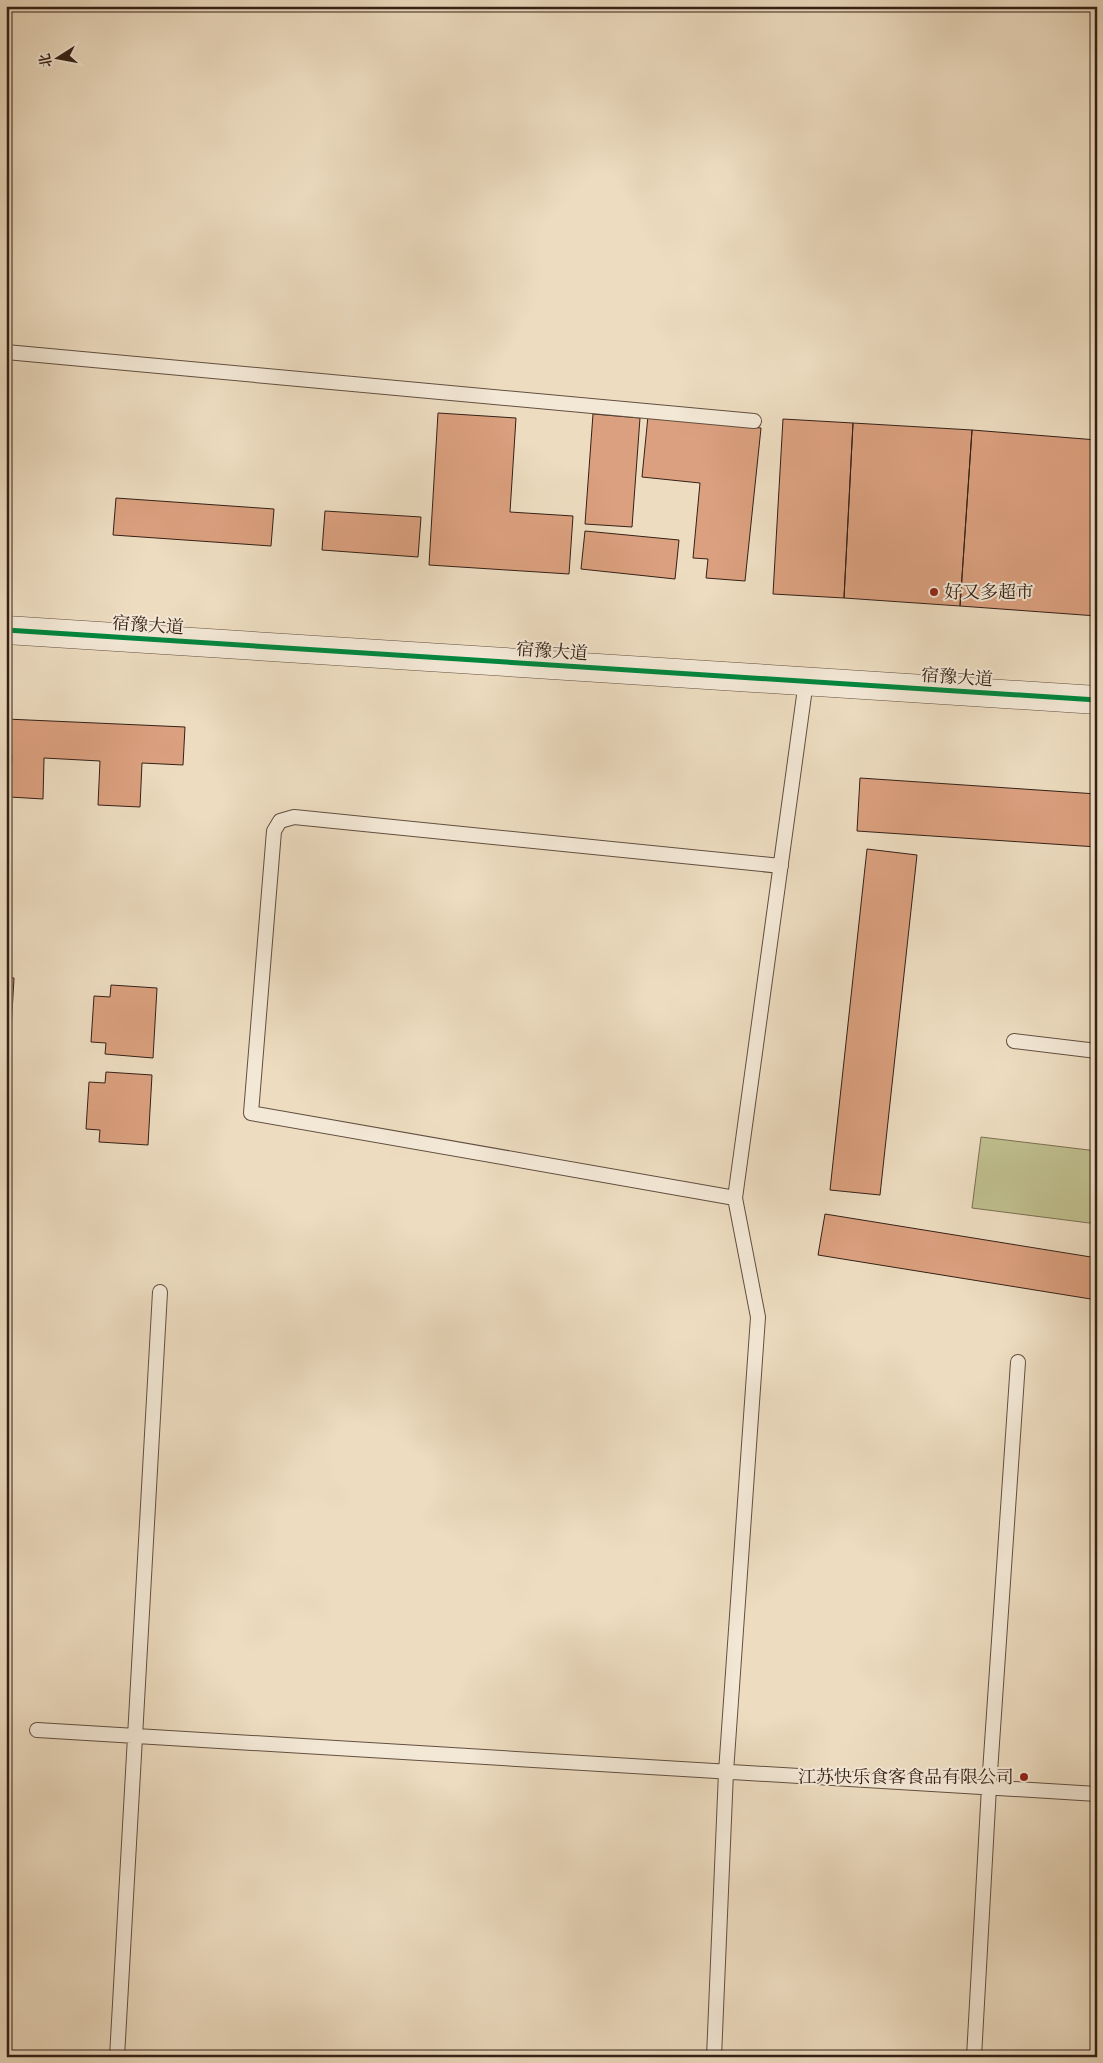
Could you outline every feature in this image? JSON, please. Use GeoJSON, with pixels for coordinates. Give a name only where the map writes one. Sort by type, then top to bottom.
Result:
{"type":"FeatureCollection","features":[{"type":"Feature","properties":{"kind":"street","name":"宿豫大道"},"geometry":{"type":"LineString","coordinates":[[6,630],[1097,700]]}},
{"type":"Feature","properties":{"kind":"lane"},"geometry":{"type":"LineString","coordinates":[[6,352],[754,420]]}},
{"type":"Feature","properties":{"kind":"lane"},"geometry":{"type":"LineString","coordinates":[[714,2057],[726,1772],[758,1317],[735,1198],[806,681]]}},
{"type":"Feature","properties":{"kind":"lane"},"geometry":{"type":"LineString","coordinates":[[735,1198],[251,1113],[274,831],[280,821],[294,817],[781,866]]}},
{"type":"Feature","properties":{"kind":"lane"},"geometry":{"type":"LineString","coordinates":[[1014,1041],[1097,1051]]}},
{"type":"Feature","properties":{"kind":"lane"},"geometry":{"type":"LineString","coordinates":[[117,2057],[160,1292]]}},
{"type":"Feature","properties":{"kind":"lane"},"geometry":{"type":"LineString","coordinates":[[974,2057],[989,1787],[1018,1362]]}},
{"type":"Feature","properties":{"kind":"lane"},"geometry":{"type":"LineString","coordinates":[[37,1730],[1097,1794]]}},
{"type":"Feature","properties":{"kind":"shaded area"},"geometry":{"type":"Polygon","coordinates":[[[981,1137],[1097,1151],[1097,1224],[972,1208],[981,1137]]]}},
{"type":"Feature","properties":{"kind":"building"},"geometry":{"type":"Polygon","coordinates":[[[438,413],[516,418],[510,512],[573,516],[569,574],[429,565],[438,413]]]}},
{"type":"Feature","properties":{"kind":"building"},"geometry":{"type":"Polygon","coordinates":[[[593,414],[640,418],[632,527],[585,524],[593,414]]]}},
{"type":"Feature","properties":{"kind":"building"},"geometry":{"type":"Polygon","coordinates":[[[648,416],[761,428],[745,581],[706,578],[708,559],[693,558],[700,483],[642,477],[648,416]]]}},
{"type":"Feature","properties":{"kind":"building"},"geometry":{"type":"Polygon","coordinates":[[[783,419],[853,423],[844,598],[773,594],[783,419]]]}},
{"type":"Feature","properties":{"kind":"building"},"geometry":{"type":"Polygon","coordinates":[[[853,423],[972,430],[960,606],[844,598],[853,423]]]}},
{"type":"Feature","properties":{"kind":"building"},"geometry":{"type":"Polygon","coordinates":[[[972,430],[1097,440],[1097,616],[960,606],[972,430]]]}},
{"type":"Feature","properties":{"kind":"building"},"geometry":{"type":"Polygon","coordinates":[[[116,498],[274,509],[271,546],[113,535],[116,498]]]}},
{"type":"Feature","properties":{"kind":"building"},"geometry":{"type":"Polygon","coordinates":[[[325,511],[421,517],[418,557],[322,550],[325,511]]]}},
{"type":"Feature","properties":{"kind":"building"},"geometry":{"type":"Polygon","coordinates":[[[585,531],[679,540],[675,579],[581,569],[585,531]]]}},
{"type":"Feature","properties":{"kind":"building"},"geometry":{"type":"Polygon","coordinates":[[[6,719],[185,727],[183,765],[142,763],[140,807],[98,805],[100,761],[44,758],[43,799],[10,797],[12,755],[6,755],[6,719]]]}},
{"type":"Feature","properties":{"kind":"building"},"geometry":{"type":"Polygon","coordinates":[[[860,778],[1097,794],[1097,847],[857,831],[860,778]]]}},
{"type":"Feature","properties":{"kind":"building"},"geometry":{"type":"Polygon","coordinates":[[[867,849],[917,855],[880,1195],[830,1190],[867,849]]]}},
{"type":"Feature","properties":{"kind":"building"},"geometry":{"type":"Polygon","coordinates":[[[6,977],[14,978],[10,1048],[6,1047],[6,977]]]}},
{"type":"Feature","properties":{"kind":"building"},"geometry":{"type":"Polygon","coordinates":[[[111,985],[157,988],[153,1058],[105,1054],[106,1043],[91,1042],[94,996],[110,997],[111,985]]]}},
{"type":"Feature","properties":{"kind":"building"},"geometry":{"type":"Polygon","coordinates":[[[106,1072],[152,1075],[148,1145],[99,1142],[100,1130],[86,1129],[89,1082],[105,1083],[106,1072]]]}},
{"type":"Feature","properties":{"kind":"building"},"geometry":{"type":"Polygon","coordinates":[[[825,1214],[1097,1258],[1097,1300],[818,1255],[825,1214]]]}},
{"type":"Feature","properties":{"kind":"cycle path"},"geometry":{"type":"LineString","coordinates":[[6,630],[1097,700]]}},
{"type":"Feature","properties":{"kind":"place","name":"好又多超市"},"geometry":{"type":"Point","coordinates":[934,592]}},
{"type":"Feature","properties":{"kind":"place","name":"江苏快乐食客食品有限公司"},"geometry":{"type":"Point","coordinates":[1024,1777]}}]}
